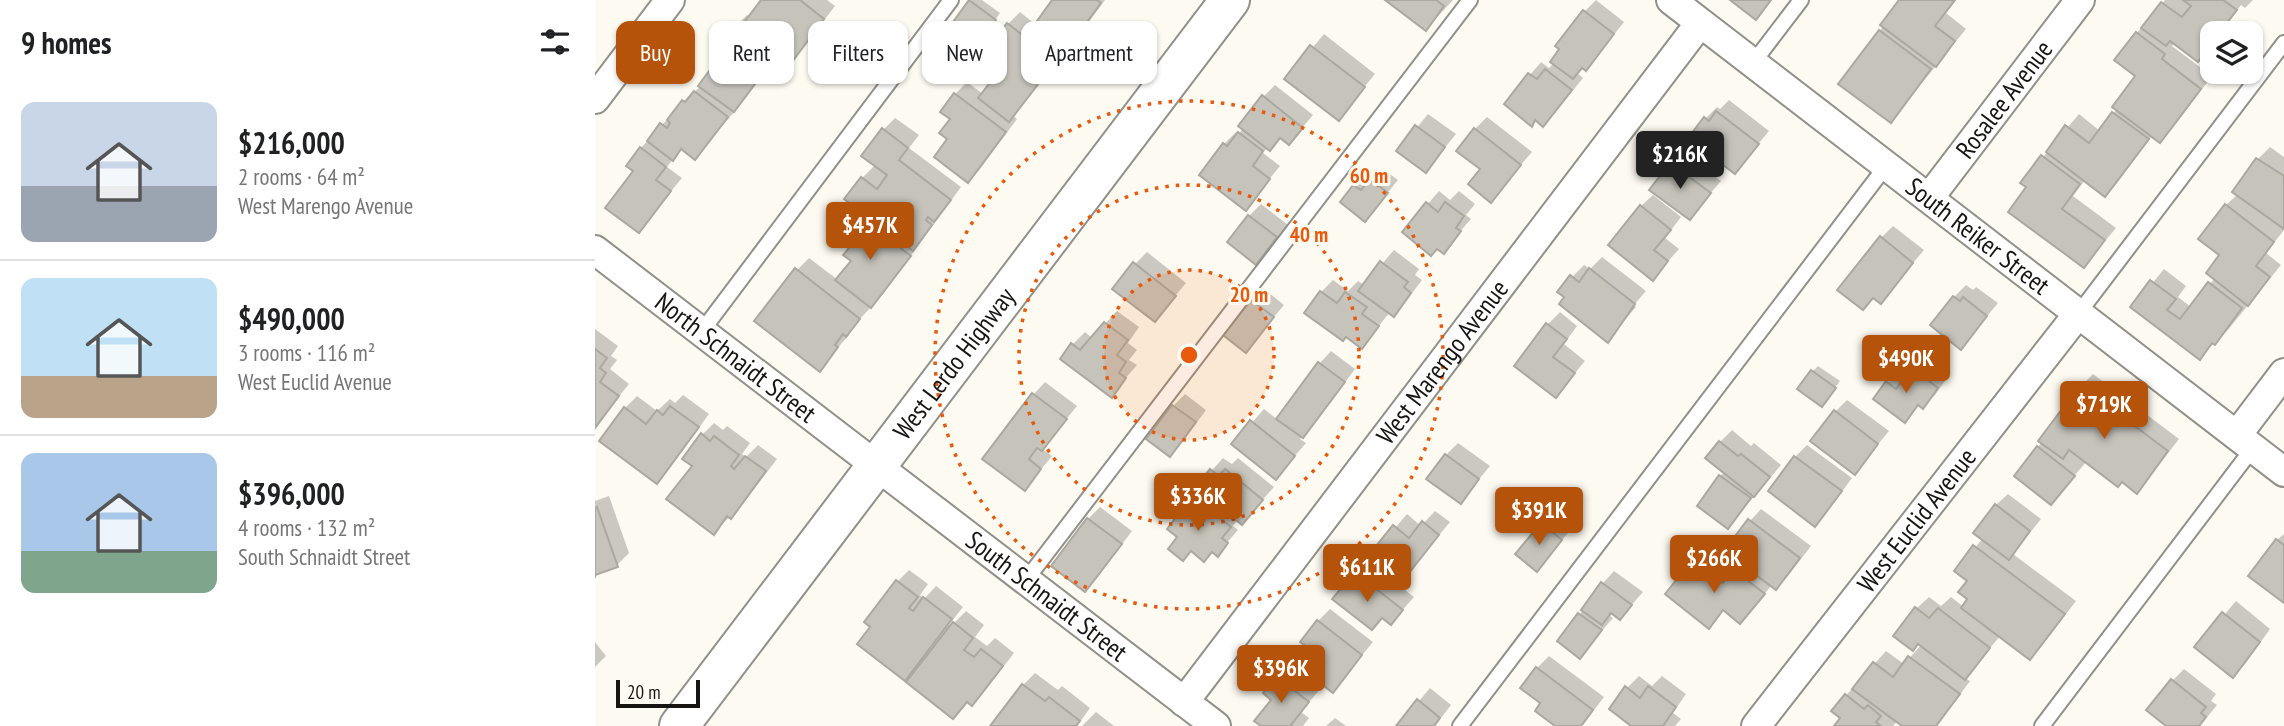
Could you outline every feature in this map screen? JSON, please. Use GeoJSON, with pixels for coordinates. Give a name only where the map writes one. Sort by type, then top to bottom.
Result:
{"type":"FeatureCollection","features":[{"type":"Feature","properties":{"kind":"main road","name":"West Lerdo Highway"},"geometry":{"type":"LineString","coordinates":[[679,726],[1230,0]]}},
{"type":"Feature","properties":{"kind":"street"},"geometry":{"type":"LineString","coordinates":[[595,99],[670,0]]}},
{"type":"Feature","properties":{"kind":"street","name":"South Reiker Street"},"geometry":{"type":"LineString","coordinates":[[1671,0],[2284,472]]}},
{"type":"Feature","properties":{"kind":"street","name":"Rosalee Avenue"},"geometry":{"type":"LineString","coordinates":[[1929,198],[2080,0]]}},
{"type":"Feature","properties":{"kind":"street","name":"West Marengo Avenue"},"geometry":{"type":"LineString","coordinates":[[1184,702],[1700,23]]}},
{"type":"Feature","properties":{"kind":"street","name":"North Schnaidt Street"},"geometry":{"type":"LineString","coordinates":[[595,250],[877,465]]}},
{"type":"Feature","properties":{"kind":"street","name":"West Euclid Avenue"},"geometry":{"type":"LineString","coordinates":[[1756,726],[2078,314]]}},
{"type":"Feature","properties":{"kind":"street"},"geometry":{"type":"LineString","coordinates":[[2245,442],[2284,373]]}},
{"type":"Feature","properties":{"kind":"street","name":"South Schnaidt Street"},"geometry":{"type":"LineString","coordinates":[[877,465],[1216,726]]}},
{"type":"Feature","properties":{"kind":"lane"},"geometry":{"type":"LineString","coordinates":[[702,331],[951,0]]}},
{"type":"Feature","properties":{"kind":"lane"},"geometry":{"type":"LineString","coordinates":[[1026,580],[1470,0]]}},
{"type":"Feature","properties":{"kind":"lane"},"geometry":{"type":"LineString","coordinates":[[1753,63],[1801,0]]}},
{"type":"Feature","properties":{"kind":"lane"},"geometry":{"type":"LineString","coordinates":[[2078,314],[2284,43]]}},
{"type":"Feature","properties":{"kind":"lane"},"geometry":{"type":"LineString","coordinates":[[1460,726],[1886,166]]}},
{"type":"Feature","properties":{"kind":"lane"},"geometry":{"type":"LineString","coordinates":[[2042,726],[2245,442]]}},
{"type":"Feature","properties":{"kind":"building"},"geometry":{"type":"Polygon","coordinates":[[[761,0],[800,0],[824,19],[808,21],[808,40],[794,59],[794,21],[745,21],[761,0]]]}},
{"type":"Feature","properties":{"kind":"building"},"geometry":{"type":"Polygon","coordinates":[[[969,0],[996,20],[995,21],[954,21],[969,0]]]}},
{"type":"Feature","properties":{"kind":"building"},"geometry":{"type":"Polygon","coordinates":[[[1052,0],[1097,0],[1101,3],[1088,21],[1037,21],[1052,0]]]}},
{"type":"Feature","properties":{"kind":"building"},"geometry":{"type":"Polygon","coordinates":[[[1385,0],[1436,0],[1444,6],[1426,31],[1385,0]]]}},
{"type":"Feature","properties":{"kind":"building"},"geometry":{"type":"Polygon","coordinates":[[[1730,0],[1771,0],[1756,20],[1730,0]]]}},
{"type":"Feature","properties":{"kind":"building"},"geometry":{"type":"Polygon","coordinates":[[[1899,0],[1955,0],[1935,26],[1955,41],[1936,67],[1880,25],[1899,0]]]}},
{"type":"Feature","properties":{"kind":"building"},"geometry":{"type":"Polygon","coordinates":[[[2183,0],[2223,0],[2237,10],[2228,21],[2200,21],[2198,62],[2170,41],[2166,46],[2141,28],[2161,2],[2182,17],[2191,6],[2183,0]]]}},
{"type":"Feature","properties":{"kind":"building"},"geometry":{"type":"Polygon","coordinates":[[[1583,10],[1614,34],[1586,71],[1582,68],[1573,79],[1550,62],[1559,49],[1555,46],[1583,10]]]}},
{"type":"Feature","properties":{"kind":"building"},"geometry":{"type":"Polygon","coordinates":[[[1007,23],[1021,34],[1021,84],[1038,84],[1009,122],[978,98],[989,84],[1007,84],[1007,23]]]}},
{"type":"Feature","properties":{"kind":"building"},"geometry":{"type":"Polygon","coordinates":[[[1879,30],[1931,69],[1891,123],[1838,84],[1879,30]]]}},
{"type":"Feature","properties":{"kind":"building"},"geometry":{"type":"Polygon","coordinates":[[[2136,32],[2165,54],[2162,59],[2201,89],[2160,143],[2112,107],[2135,76],[2114,60],[2136,32]]]}},
{"type":"Feature","properties":{"kind":"building"},"geometry":{"type":"Polygon","coordinates":[[[1310,45],[1365,87],[1339,121],[1284,79],[1310,45]]]}},
{"type":"Feature","properties":{"kind":"building"},"geometry":{"type":"Polygon","coordinates":[[[1545,69],[1572,90],[1543,127],[1535,120],[1532,127],[1504,104],[1528,73],[1537,79],[1545,69]]]}},
{"type":"Feature","properties":{"kind":"building"},"geometry":{"type":"Polygon","coordinates":[[[709,71],[709,84],[755,84],[734,112],[698,86],[709,71]]]}},
{"type":"Feature","properties":{"kind":"building"},"geometry":{"type":"Polygon","coordinates":[[[694,91],[728,117],[695,160],[681,149],[673,161],[647,141],[660,123],[667,128],[670,123],[667,120],[682,100],[685,102],[694,91]]]}},
{"type":"Feature","properties":{"kind":"building"},"geometry":{"type":"Polygon","coordinates":[[[954,93],[1006,132],[968,183],[934,157],[947,139],[939,133],[950,119],[940,112],[954,93]]]}},
{"type":"Feature","properties":{"kind":"building"},"geometry":{"type":"Polygon","coordinates":[[[1262,95],[1303,128],[1289,145],[1280,138],[1270,151],[1238,126],[1262,95]]]}},
{"type":"Feature","properties":{"kind":"building"},"geometry":{"type":"Polygon","coordinates":[[[1716,111],[1759,144],[1735,174],[1688,138],[1704,117],[1709,121],[1716,111]]]}},
{"type":"Feature","properties":{"kind":"building"},"geometry":{"type":"Polygon","coordinates":[[[2112,112],[2149,139],[2105,197],[2046,152],[2065,125],[2089,143],[2112,112]]]}},
{"type":"Feature","properties":{"kind":"building"},"geometry":{"type":"Polygon","coordinates":[[[1415,125],[1445,147],[1426,173],[1396,151],[1415,125]]]}},
{"type":"Feature","properties":{"kind":"building"},"geometry":{"type":"Polygon","coordinates":[[[882,128],[908,148],[899,160],[951,200],[934,222],[928,217],[926,220],[932,225],[913,251],[844,199],[861,177],[877,189],[887,175],[861,156],[882,128]]]}},
{"type":"Feature","properties":{"kind":"building"},"geometry":{"type":"Polygon","coordinates":[[[1474,128],[1521,165],[1491,203],[1468,184],[1480,169],[1456,151],[1474,128]]]}},
{"type":"Feature","properties":{"kind":"building"},"geometry":{"type":"Polygon","coordinates":[[[1238,132],[1263,151],[1253,166],[1270,179],[1246,211],[1199,175],[1223,143],[1227,146],[1238,132]]]}},
{"type":"Feature","properties":{"kind":"building"},"geometry":{"type":"Polygon","coordinates":[[[640,147],[666,167],[656,180],[671,191],[639,233],[605,208],[633,171],[626,166],[640,147]]]}},
{"type":"Feature","properties":{"kind":"building"},"geometry":{"type":"Polygon","coordinates":[[[2041,155],[2080,184],[2062,209],[2105,240],[2084,268],[2008,212],[2026,187],[2020,183],[2041,155]]]}},
{"type":"Feature","properties":{"kind":"building"},"geometry":{"type":"Polygon","coordinates":[[[2256,158],[2284,176],[2284,229],[2232,192],[2256,158]]]}},
{"type":"Feature","properties":{"kind":"building"},"geometry":{"type":"Polygon","coordinates":[[[1670,163],[1711,193],[1690,220],[1649,190],[1670,163]]]}},
{"type":"Feature","properties":{"kind":"building"},"geometry":{"type":"Polygon","coordinates":[[[1370,179],[1388,193],[1365,222],[1340,202],[1353,185],[1361,190],[1370,179]]]}},
{"type":"Feature","properties":{"kind":"building"},"geometry":{"type":"Polygon","coordinates":[[[1426,202],[1438,212],[1445,202],[1464,216],[1456,228],[1461,231],[1444,254],[1437,249],[1431,256],[1402,232],[1426,202]]]}},
{"type":"Feature","properties":{"kind":"building"},"geometry":{"type":"Polygon","coordinates":[[[2225,204],[2274,242],[2256,266],[2270,277],[2248,306],[2206,273],[2219,255],[2198,239],[2225,204]]]}},
{"type":"Feature","properties":{"kind":"building"},"geometry":{"type":"Polygon","coordinates":[[[1640,205],[1671,230],[1654,250],[1668,261],[1653,281],[1608,245],[1640,205]]]}},
{"type":"Feature","properties":{"kind":"building"},"geometry":{"type":"Polygon","coordinates":[[[857,215],[911,256],[871,308],[835,280],[851,261],[843,255],[854,242],[843,233],[857,215]]]}},
{"type":"Feature","properties":{"kind":"building"},"geometry":{"type":"Polygon","coordinates":[[[1248,215],[1277,237],[1256,265],[1227,242],[1248,215]]]}},
{"type":"Feature","properties":{"kind":"building"},"geometry":{"type":"Polygon","coordinates":[[[1880,236],[1913,263],[1881,304],[1873,298],[1863,310],[1837,290],[1880,236]]]}},
{"type":"Feature","properties":{"kind":"building"},"geometry":{"type":"Polygon","coordinates":[[[1380,261],[1408,282],[1404,287],[1411,293],[1394,317],[1358,291],[1380,261]]]}},
{"type":"Feature","properties":{"kind":"building"},"geometry":{"type":"Polygon","coordinates":[[[1133,262],[1176,296],[1155,322],[1112,289],[1133,262]]]}},
{"type":"Feature","properties":{"kind":"building"},"geometry":{"type":"Polygon","coordinates":[[[795,268],[860,319],[846,337],[843,334],[835,345],[838,347],[820,372],[754,321],[795,268]]]}},
{"type":"Feature","properties":{"kind":"building"},"geometry":{"type":"Polygon","coordinates":[[[1589,268],[1635,304],[1608,343],[1559,304],[1564,297],[1557,292],[1570,275],[1579,282],[1589,268]]]}},
{"type":"Feature","properties":{"kind":"building"},"geometry":{"type":"Polygon","coordinates":[[[2150,280],[2176,299],[2167,310],[2180,319],[2208,282],[2242,308],[2215,345],[2212,343],[2200,360],[2130,307],[2150,280]]]}},
{"type":"Feature","properties":{"kind":"building"},"geometry":{"type":"Polygon","coordinates":[[[1320,291],[1337,303],[1345,292],[1367,307],[1362,314],[1379,326],[1362,349],[1346,337],[1343,341],[1304,313],[1320,291]]]}},
{"type":"Feature","properties":{"kind":"building"},"geometry":{"type":"Polygon","coordinates":[[[1953,296],[1960,301],[1963,297],[1987,316],[1961,350],[1930,325],[1953,296]]]}},
{"type":"Feature","properties":{"kind":"building"},"geometry":{"type":"Polygon","coordinates":[[[1251,300],[1274,317],[1246,353],[1223,335],[1251,300]]]}},
{"type":"Feature","properties":{"kind":"building"},"geometry":{"type":"Polygon","coordinates":[[[1104,322],[1128,340],[1117,355],[1126,362],[1119,373],[1126,378],[1112,398],[1060,359],[1071,343],[1080,350],[1104,322]]]}},
{"type":"Feature","properties":{"kind":"building"},"geometry":{"type":"Polygon","coordinates":[[[1546,323],[1567,339],[1553,357],[1575,373],[1556,398],[1514,366],[1546,323]]]}},
{"type":"Feature","properties":{"kind":"building"},"geometry":{"type":"Polygon","coordinates":[[[595,349],[607,358],[600,368],[606,373],[600,382],[619,396],[595,428],[595,349]]]}},
{"type":"Feature","properties":{"kind":"building"},"geometry":{"type":"Polygon","coordinates":[[[1318,362],[1345,382],[1303,438],[1276,419],[1318,362]]]}},
{"type":"Feature","properties":{"kind":"building"},"geometry":{"type":"Polygon","coordinates":[[[1912,368],[1938,388],[1923,409],[1918,405],[1905,423],[1873,399],[1886,381],[1896,389],[1912,368]]]}},
{"type":"Feature","properties":{"kind":"building"},"geometry":{"type":"Polygon","coordinates":[[[1811,370],[1836,388],[1822,407],[1797,389],[1811,370]]]}},
{"type":"Feature","properties":{"kind":"building"},"geometry":{"type":"Polygon","coordinates":[[[2080,385],[2168,451],[2137,494],[2122,482],[2118,487],[2069,450],[2063,459],[2038,441],[2080,385]]]}},
{"type":"Feature","properties":{"kind":"building"},"geometry":{"type":"Polygon","coordinates":[[[1032,393],[1067,419],[1042,451],[1037,448],[1029,459],[1041,469],[1025,491],[982,459],[1032,393]]]}},
{"type":"Feature","properties":{"kind":"building"},"geometry":{"type":"Polygon","coordinates":[[[1172,405],[1196,422],[1170,457],[1146,439],[1172,405]]]}},
{"type":"Feature","properties":{"kind":"building"},"geometry":{"type":"Polygon","coordinates":[[[670,406],[699,427],[657,484],[599,441],[624,407],[646,424],[657,410],[663,415],[670,406]]]}},
{"type":"Feature","properties":{"kind":"building"},"geometry":{"type":"Polygon","coordinates":[[[1834,410],[1878,444],[1855,475],[1810,441],[1834,410]]]}},
{"type":"Feature","properties":{"kind":"building"},"geometry":{"type":"Polygon","coordinates":[[[1250,420],[1295,456],[1276,480],[1231,444],[1250,420]]]}},
{"type":"Feature","properties":{"kind":"building"},"geometry":{"type":"Polygon","coordinates":[[[701,433],[710,441],[714,436],[739,455],[731,466],[734,469],[745,456],[766,471],[731,519],[727,516],[714,535],[666,499],[692,466],[682,459],[701,433]]]}},
{"type":"Feature","properties":{"kind":"building"},"geometry":{"type":"Polygon","coordinates":[[[1719,441],[1770,477],[1754,497],[1705,458],[1719,441]]]}},
{"type":"Feature","properties":{"kind":"building"},"geometry":{"type":"Polygon","coordinates":[[[2037,446],[2075,476],[2051,505],[2014,476],[2037,446]]]}},
{"type":"Feature","properties":{"kind":"building"},"geometry":{"type":"Polygon","coordinates":[[[1445,454],[1479,479],[1461,504],[1426,479],[1445,454]]]}},
{"type":"Feature","properties":{"kind":"building"},"geometry":{"type":"Polygon","coordinates":[[[1794,456],[1842,491],[1815,527],[1768,491],[1794,456]]]}},
{"type":"Feature","properties":{"kind":"building"},"geometry":{"type":"Polygon","coordinates":[[[1210,469],[1219,476],[1225,469],[1263,500],[1242,525],[1196,486],[1210,469]]]}},
{"type":"Feature","properties":{"kind":"building"},"geometry":{"type":"Polygon","coordinates":[[[1719,475],[1751,498],[1728,529],[1697,506],[1719,475]]]}},
{"type":"Feature","properties":{"kind":"building"},"geometry":{"type":"Polygon","coordinates":[[[1189,500],[1201,510],[1204,506],[1231,527],[1222,538],[1228,543],[1218,557],[1212,552],[1204,562],[1191,551],[1183,561],[1168,549],[1177,537],[1167,529],[1189,500]]]}},
{"type":"Feature","properties":{"kind":"building"},"geometry":{"type":"Polygon","coordinates":[[[1995,504],[2030,531],[2009,560],[1973,533],[1995,504]]]}},
{"type":"Feature","properties":{"kind":"building"},"geometry":{"type":"Polygon","coordinates":[[[597,507],[618,567],[595,575],[595,508],[597,507]]]}},
{"type":"Feature","properties":{"kind":"building"},"geometry":{"type":"Polygon","coordinates":[[[1087,518],[1122,544],[1085,592],[1051,566],[1087,518]]]}},
{"type":"Feature","properties":{"kind":"building"},"geometry":{"type":"Polygon","coordinates":[[[1748,519],[1800,558],[1776,590],[1724,551],[1748,519]]]}},
{"type":"Feature","properties":{"kind":"building"},"geometry":{"type":"Polygon","coordinates":[[[1422,521],[1439,535],[1401,583],[1368,556],[1393,525],[1409,538],[1422,521]]]}},
{"type":"Feature","properties":{"kind":"building"},"geometry":{"type":"Polygon","coordinates":[[[1541,523],[1562,540],[1537,572],[1515,554],[1541,523]]]}},
{"type":"Feature","properties":{"kind":"building"},"geometry":{"type":"Polygon","coordinates":[[[2276,539],[2284,545],[2284,603],[2248,576],[2276,539]]]}},
{"type":"Feature","properties":{"kind":"building"},"geometry":{"type":"Polygon","coordinates":[[[1973,545],[2065,614],[2030,660],[1961,608],[1967,599],[1958,592],[1967,581],[1954,571],[1973,545]]]}},
{"type":"Feature","properties":{"kind":"building"},"geometry":{"type":"Polygon","coordinates":[[[1693,559],[1723,583],[1733,569],[1765,594],[1740,624],[1723,610],[1709,629],[1665,594],[1693,559]]]}},
{"type":"Feature","properties":{"kind":"building"},"geometry":{"type":"Polygon","coordinates":[[[1361,577],[1403,610],[1391,625],[1382,618],[1372,630],[1332,599],[1347,581],[1353,586],[1361,577]]]}},
{"type":"Feature","properties":{"kind":"building"},"geometry":{"type":"Polygon","coordinates":[[[896,580],[918,597],[909,608],[913,611],[923,597],[952,619],[905,681],[857,644],[870,627],[864,622],[896,580]]]}},
{"type":"Feature","properties":{"kind":"building"},"geometry":{"type":"Polygon","coordinates":[[[1601,582],[1632,605],[1620,620],[1611,613],[1602,625],[1581,610],[1601,582]]]}},
{"type":"Feature","properties":{"kind":"building"},"geometry":{"type":"Polygon","coordinates":[[[1915,607],[1929,618],[1938,608],[1990,648],[1965,680],[1918,644],[1913,651],[1893,636],[1915,607]]]}},
{"type":"Feature","properties":{"kind":"building"},"geometry":{"type":"Polygon","coordinates":[[[2222,612],[2260,642],[2233,678],[2194,647],[2222,612]]]}},
{"type":"Feature","properties":{"kind":"building"},"geometry":{"type":"Polygon","coordinates":[[[1578,613],[1602,630],[1580,659],[1557,641],[1578,613]]]}},
{"type":"Feature","properties":{"kind":"building"},"geometry":{"type":"Polygon","coordinates":[[[1317,620],[1362,655],[1333,693],[1301,668],[1314,652],[1300,642],[1317,620]]]}},
{"type":"Feature","properties":{"kind":"building"},"geometry":{"type":"Polygon","coordinates":[[[953,622],[973,638],[964,650],[974,657],[981,649],[1003,666],[972,706],[967,702],[953,719],[906,682],[953,622]]]}},
{"type":"Feature","properties":{"kind":"building"},"geometry":{"type":"Polygon","coordinates":[[[1908,656],[1960,694],[1936,726],[1902,726],[1852,689],[1873,662],[1893,677],[1908,656]]]}},
{"type":"Feature","properties":{"kind":"building"},"geometry":{"type":"Polygon","coordinates":[[[1536,667],[1593,710],[1581,726],[1555,726],[1535,711],[1540,703],[1520,688],[1536,667]]]}},
{"type":"Feature","properties":{"kind":"building"},"geometry":{"type":"Polygon","coordinates":[[[1276,676],[1309,702],[1291,725],[1293,726],[1261,726],[1254,721],[1271,700],[1263,693],[1276,676]]]}},
{"type":"Feature","properties":{"kind":"building"},"geometry":{"type":"Polygon","coordinates":[[[2171,679],[2206,707],[2201,713],[2206,717],[2199,726],[2166,726],[2146,710],[2171,679]]]}},
{"type":"Feature","properties":{"kind":"building"},"geometry":{"type":"Polygon","coordinates":[[[1022,684],[1045,701],[1049,697],[1080,721],[1076,726],[990,726],[1022,684]]]}},
{"type":"Feature","properties":{"kind":"building"},"geometry":{"type":"Polygon","coordinates":[[[1625,686],[1640,698],[1648,686],[1676,707],[1663,726],[1631,726],[1609,709],[1625,686]]]}},
{"type":"Feature","properties":{"kind":"building"},"geometry":{"type":"Polygon","coordinates":[[[1845,694],[1864,709],[1868,705],[1881,716],[1876,722],[1881,726],[1834,726],[1840,718],[1831,711],[1845,694]]]}},
{"type":"Feature","properties":{"kind":"building"},"geometry":{"type":"Polygon","coordinates":[[[1417,699],[1440,718],[1434,726],[1396,726],[1417,699]]]}}]}
